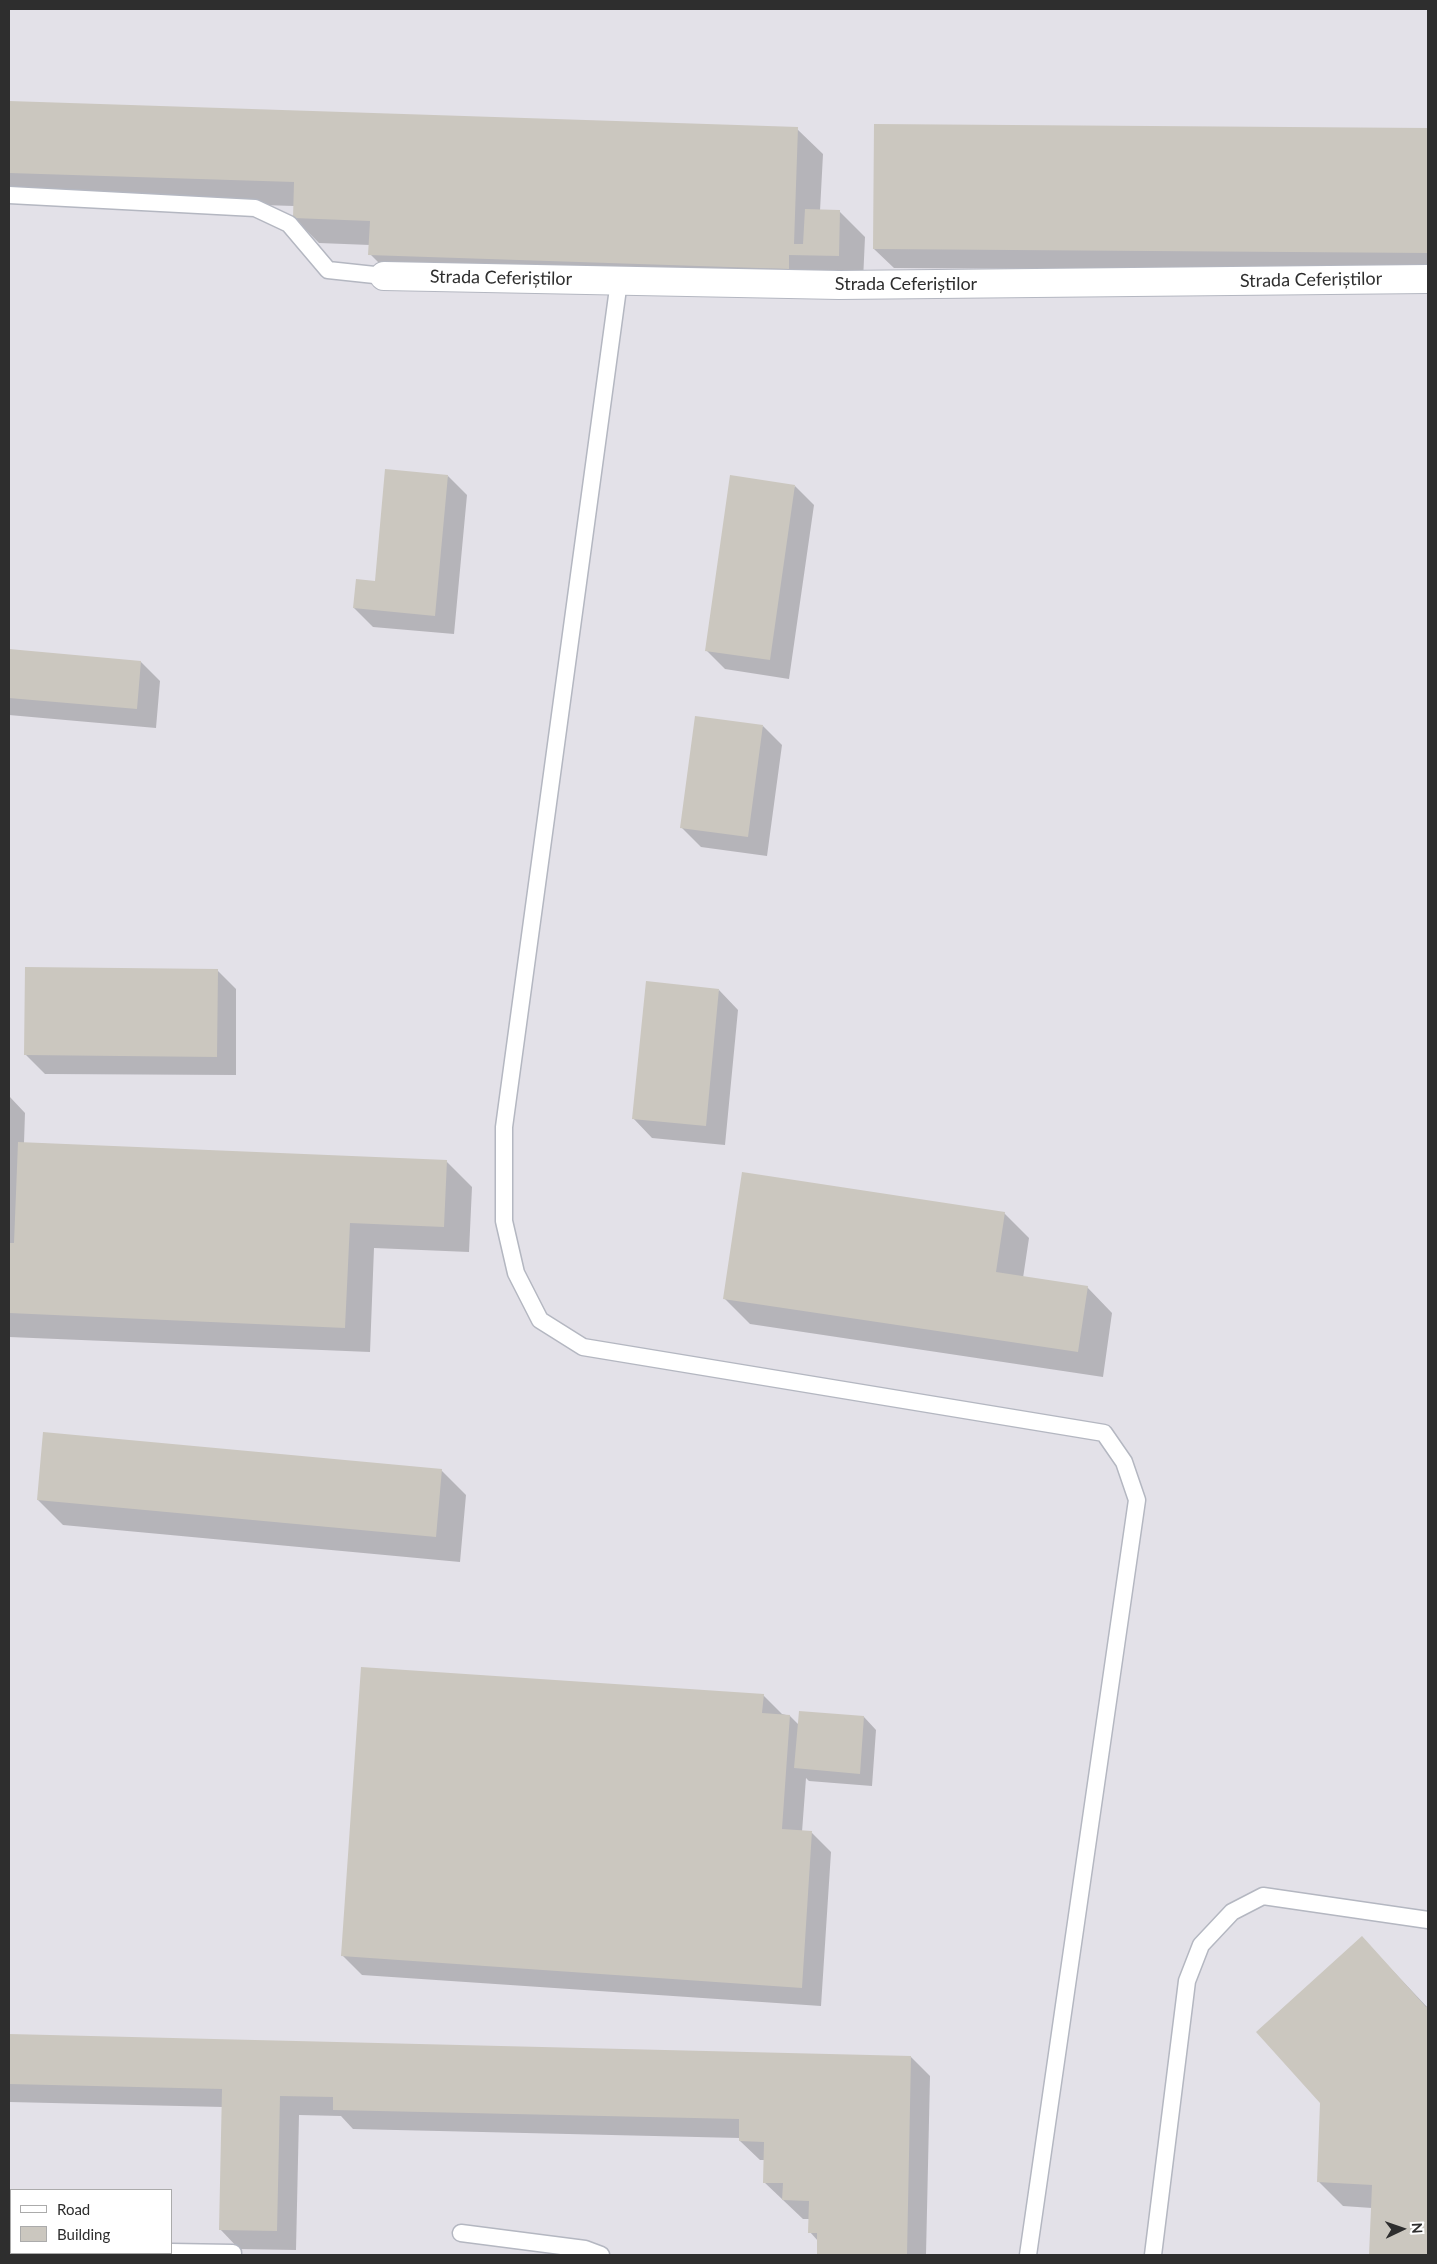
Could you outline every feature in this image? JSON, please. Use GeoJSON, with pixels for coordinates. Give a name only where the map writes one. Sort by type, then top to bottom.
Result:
{"type":"FeatureCollection","features":[{"type":"Feature","properties":{"kind":"street","name":"Strada Ceferiștilor"},"geometry":{"type":"LineString","coordinates":[[384,276],[839,285],[1428,279]]}},
{"type":"Feature","properties":{"kind":"lane"},"geometry":{"type":"LineString","coordinates":[[9,196],[255,208],[289,224],[328,270],[384,276]]}},
{"type":"Feature","properties":{"kind":"lane"},"geometry":{"type":"LineString","coordinates":[[619,280],[504,1128],[504,1221],[516,1273],[540,1320],[583,1347],[1104,1433],[1124,1462],[1137,1500],[1028,2255]]}},
{"type":"Feature","properties":{"kind":"lane"},"geometry":{"type":"LineString","coordinates":[[1153,2255],[1187,1981],[1201,1945],[1232,1912],[1263,1896],[1428,1920]]}},
{"type":"Feature","properties":{"kind":"lane"},"geometry":{"type":"LineString","coordinates":[[461,2233],[585,2249],[601,2255]]}},
{"type":"Feature","properties":{"kind":"lane"},"geometry":{"type":"LineString","coordinates":[[172,2252],[233,2253]]}},
{"type":"Feature","properties":{"kind":"shaded area"},"geometry":{"type":"Polygon","coordinates":[[[9,9],[1428,9],[1428,2255],[9,2255],[9,9]]]}},
{"type":"Feature","properties":{"kind":"building"},"geometry":{"type":"Polygon","coordinates":[[[9,101],[798,127],[794,244],[803,244],[805,209],[840,210],[839,256],[789,255],[789,269],[368,255],[370,221],[293,218],[294,182],[9,173],[9,101]]]}},
{"type":"Feature","properties":{"kind":"building"},"geometry":{"type":"Polygon","coordinates":[[[874,124],[1428,128],[1428,253],[873,249],[874,124]]]}},
{"type":"Feature","properties":{"kind":"building"},"geometry":{"type":"Polygon","coordinates":[[[385,469],[448,475],[435,616],[353,608],[356,579],[375,581],[385,469]]]}},
{"type":"Feature","properties":{"kind":"building"},"geometry":{"type":"Polygon","coordinates":[[[730,475],[795,485],[770,660],[705,651],[730,475]]]}},
{"type":"Feature","properties":{"kind":"building"},"geometry":{"type":"Polygon","coordinates":[[[9,649],[141,661],[137,709],[9,698],[9,649]]]}},
{"type":"Feature","properties":{"kind":"building"},"geometry":{"type":"Polygon","coordinates":[[[695,716],[763,725],[748,837],[680,828],[695,716]]]}},
{"type":"Feature","properties":{"kind":"building"},"geometry":{"type":"Polygon","coordinates":[[[25,967],[218,969],[217,1057],[24,1055],[25,967]]]}},
{"type":"Feature","properties":{"kind":"building"},"geometry":{"type":"Polygon","coordinates":[[[646,981],[719,989],[706,1126],[632,1119],[646,981]]]}},
{"type":"Feature","properties":{"kind":"building"},"geometry":{"type":"Polygon","coordinates":[[[18,1142],[447,1160],[444,1227],[350,1223],[345,1328],[9,1313],[9,1243],[14,1243],[18,1142]]]}},
{"type":"Feature","properties":{"kind":"building"},"geometry":{"type":"Polygon","coordinates":[[[742,1172],[1005,1212],[996,1272],[1088,1286],[1078,1352],[723,1299],[742,1172]]]}},
{"type":"Feature","properties":{"kind":"building"},"geometry":{"type":"Polygon","coordinates":[[[43,1432],[442,1469],[436,1537],[37,1500],[43,1432]]]}},
{"type":"Feature","properties":{"kind":"building"},"geometry":{"type":"Polygon","coordinates":[[[361,1667],[764,1694],[762,1713],[790,1715],[782,1829],[812,1831],[802,1988],[341,1956],[361,1667]]]}},
{"type":"Feature","properties":{"kind":"building"},"geometry":{"type":"Polygon","coordinates":[[[799,1711],[864,1716],[860,1774],[794,1768],[799,1711]]]}},
{"type":"Feature","properties":{"kind":"building"},"geometry":{"type":"Polygon","coordinates":[[[1362,1936],[1428,2007],[1428,2255],[1369,2255],[1372,2185],[1317,2182],[1320,2103],[1256,2032],[1362,1936]]]}},
{"type":"Feature","properties":{"kind":"building"},"geometry":{"type":"Polygon","coordinates":[[[9,2034],[911,2056],[907,2255],[817,2255],[817,2233],[808,2233],[809,2201],[782,2200],[783,2183],[763,2183],[764,2142],[739,2141],[739,2119],[333,2110],[333,2097],[280,2096],[277,2231],[219,2230],[222,2089],[9,2084],[9,2034]]]}}]}
